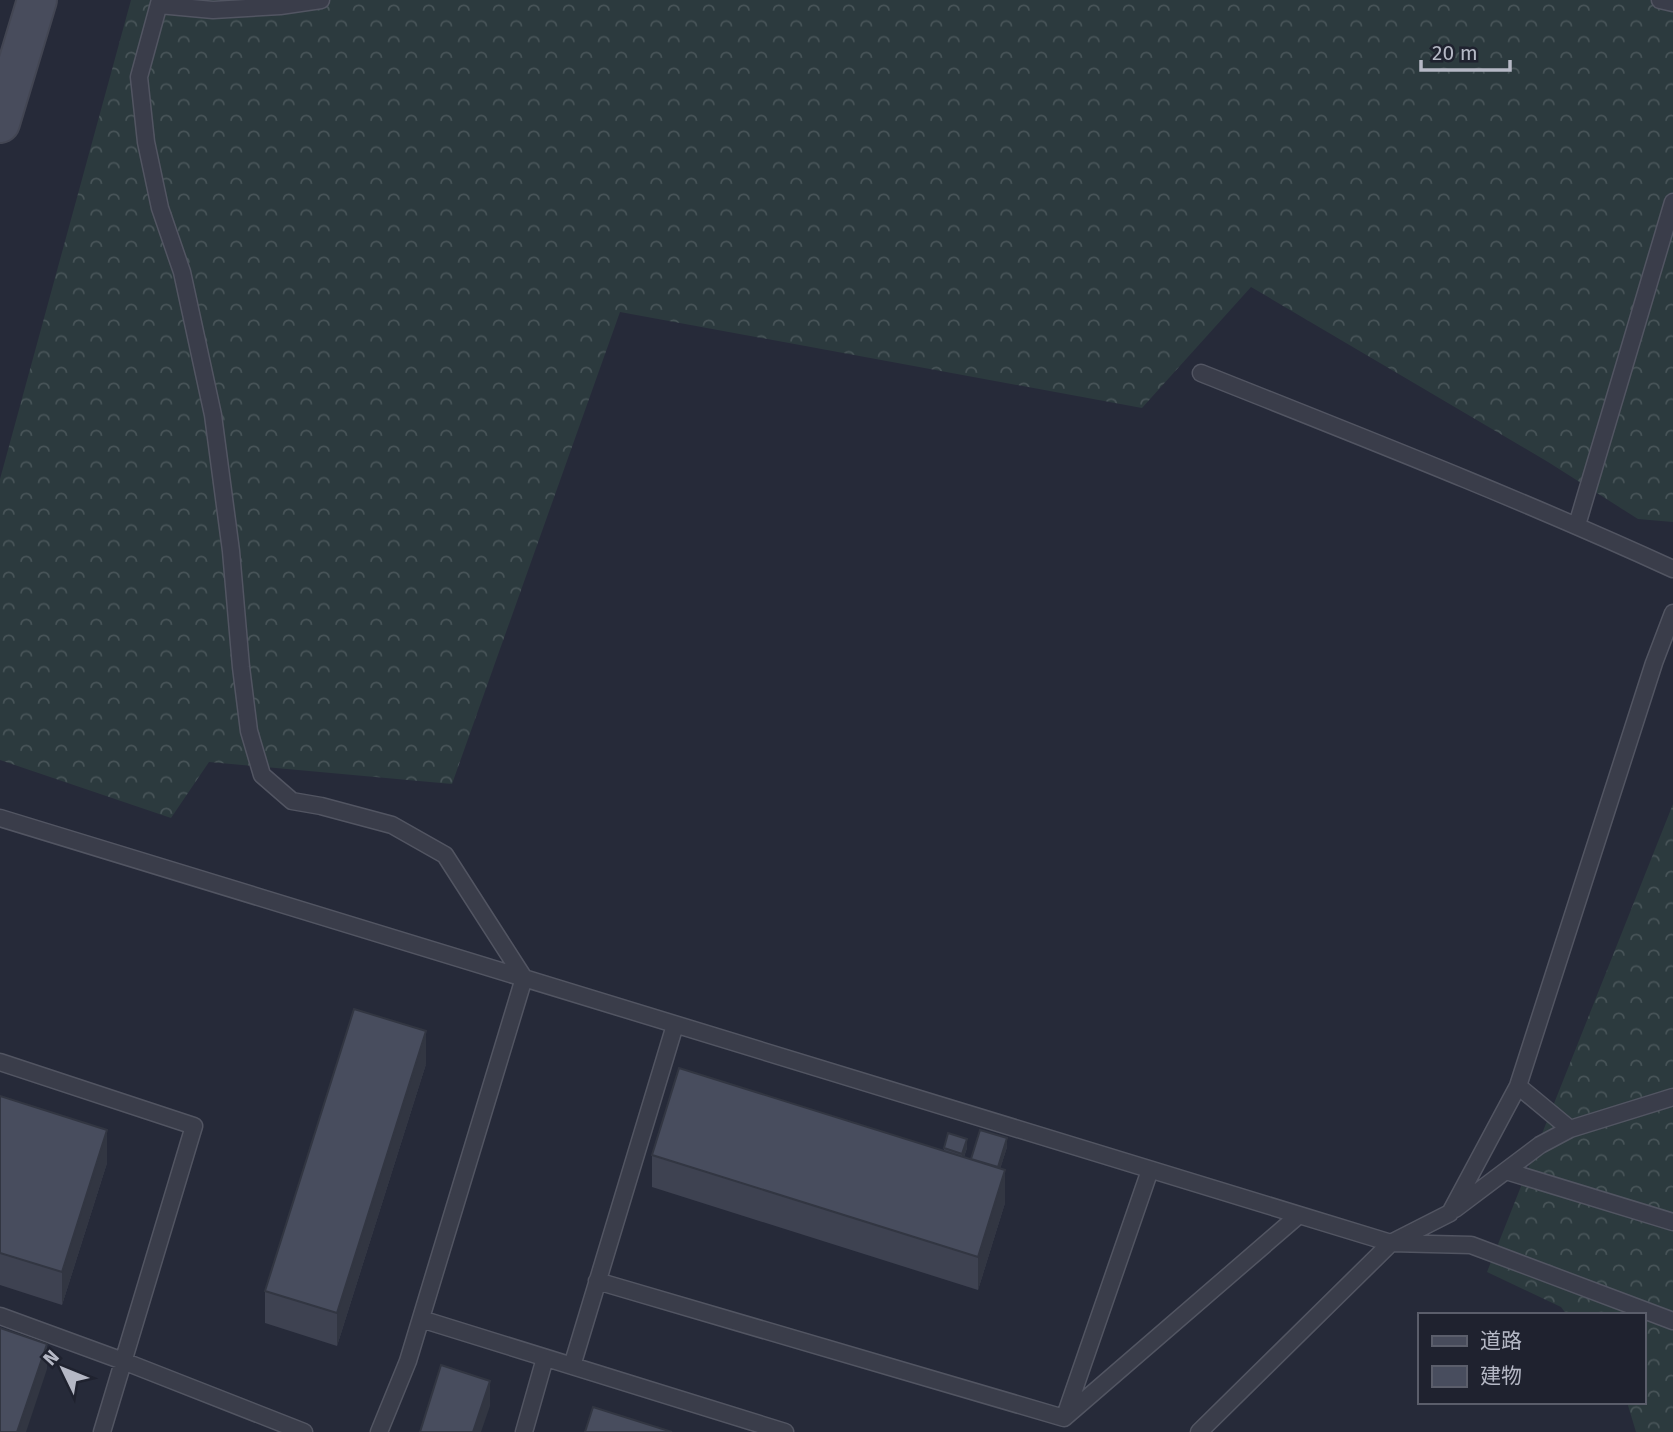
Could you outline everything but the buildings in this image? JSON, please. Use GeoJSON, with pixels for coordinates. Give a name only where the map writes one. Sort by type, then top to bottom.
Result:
{"type":"FeatureCollection","features":[{"type":"Feature","properties":{"kind":"main road"},"geometry":{"type":"LineString","coordinates":[[0,123],[37,0]]}},
{"type":"Feature","properties":{"kind":"lane"},"geometry":{"type":"LineString","coordinates":[[321,0],[280,6],[213,10],[160,2],[139,77],[145,142],[160,208],[182,272],[213,415],[231,551],[249,731],[262,775],[292,801],[393,825],[445,855],[524,978],[408,1361],[379,1432]]}},
{"type":"Feature","properties":{"kind":"lane"},"geometry":{"type":"LineString","coordinates":[[1660,0],[1673,3]]}},
{"type":"Feature","properties":{"kind":"lane"},"geometry":{"type":"LineString","coordinates":[[1577,525],[1673,202]]}},
{"type":"Feature","properties":{"kind":"lane"},"geometry":{"type":"LineString","coordinates":[[1201,373],[1577,525],[1673,569]]}},
{"type":"Feature","properties":{"kind":"lane"},"geometry":{"type":"LineString","coordinates":[[1450,1213],[1518,1086],[1654,663],[1673,613]]}},
{"type":"Feature","properties":{"kind":"lane"},"geometry":{"type":"LineString","coordinates":[[0,818],[1391,1243],[1471,1245],[1673,1321]]}},
{"type":"Feature","properties":{"kind":"lane"},"geometry":{"type":"LineString","coordinates":[[572,1366],[675,1025]]}},
{"type":"Feature","properties":{"kind":"lane"},"geometry":{"type":"LineString","coordinates":[[0,1062],[194,1126],[102,1432]]}},
{"type":"Feature","properties":{"kind":"lane"},"geometry":{"type":"LineString","coordinates":[[1518,1086],[1570,1129]]}},
{"type":"Feature","properties":{"kind":"lane"},"geometry":{"type":"LineString","coordinates":[[1199,1432],[1391,1243],[1450,1213],[1540,1145],[1570,1129],[1673,1097]]}},
{"type":"Feature","properties":{"kind":"lane"},"geometry":{"type":"LineString","coordinates":[[1064,1418],[1150,1170]]}},
{"type":"Feature","properties":{"kind":"lane"},"geometry":{"type":"LineString","coordinates":[[1506,1171],[1673,1222]]}},
{"type":"Feature","properties":{"kind":"lane"},"geometry":{"type":"LineString","coordinates":[[1064,1418],[1298,1215]]}},
{"type":"Feature","properties":{"kind":"lane"},"geometry":{"type":"LineString","coordinates":[[597,1281],[1064,1418]]}},
{"type":"Feature","properties":{"kind":"lane"},"geometry":{"type":"LineString","coordinates":[[0,1316],[304,1432]]}},
{"type":"Feature","properties":{"kind":"lane"},"geometry":{"type":"LineString","coordinates":[[421,1319],[785,1432]]}},
{"type":"Feature","properties":{"kind":"lane"},"geometry":{"type":"LineString","coordinates":[[524,1432],[545,1358]]}},
{"type":"Feature","properties":{"kind":"green space"},"geometry":{"type":"Polygon","coordinates":[[[131,0],[1673,0],[1673,522],[1638,519],[1548,462],[1251,287],[1142,408],[620,312],[452,784],[209,762],[171,818],[0,760],[0,479],[131,0]]]}},
{"type":"Feature","properties":{"kind":"green space"},"geometry":{"type":"Polygon","coordinates":[[[1673,804],[1673,1432],[1636,1432],[1628,1404],[1645,1404],[1645,1313],[1566,1313],[1561,1307],[1487,1272],[1673,804]]]}}]}
